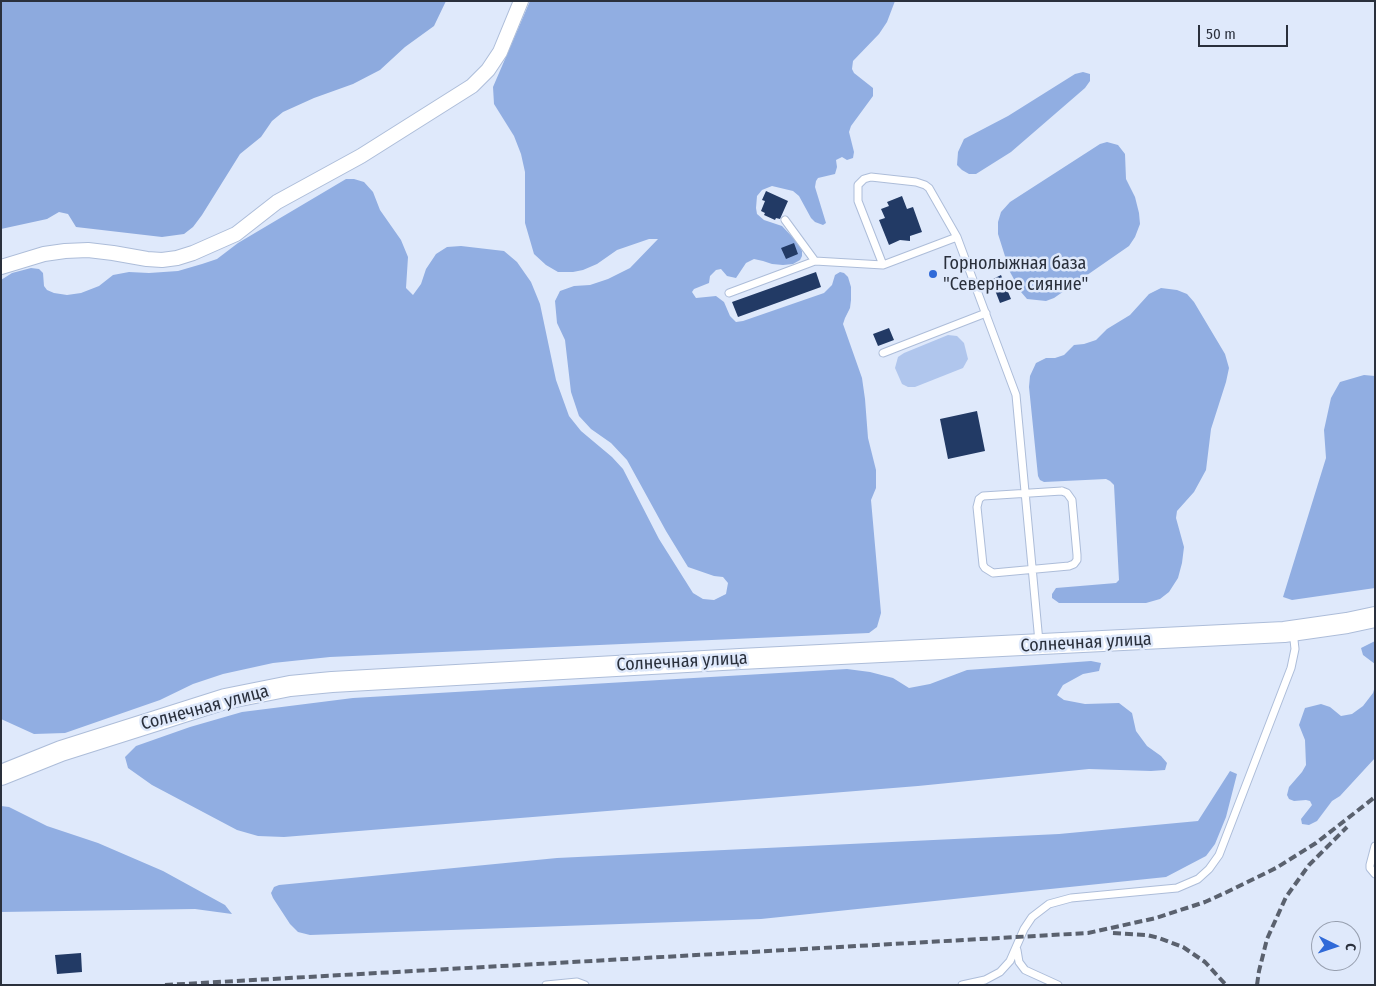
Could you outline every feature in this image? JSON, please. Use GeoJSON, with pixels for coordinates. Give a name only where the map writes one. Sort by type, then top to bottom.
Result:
{"type":"FeatureCollection","features":[{"type":"Feature","properties":{"kind":"street"},"geometry":{"type":"LineString","coordinates":[[1,267],[44,254],[65,251],[88,250],[162,260],[177,258],[236,234],[277,202],[360,156],[472,86],[488,70],[500,52],[521,1]]}},
{"type":"Feature","properties":{"kind":"street","name":"Солнечная улица"},"geometry":{"type":"LineString","coordinates":[[1,775],[61,752],[216,702],[290,686],[740,658],[1039,645],[1293,631],[1375,617]]}},
{"type":"Feature","properties":{"kind":"lane"},"geometry":{"type":"LineString","coordinates":[[883,266],[858,201],[858,185],[867,178],[875,177],[916,182],[925,185],[929,188],[957,237],[1016,395],[1039,645]]}},
{"type":"Feature","properties":{"kind":"lane"},"geometry":{"type":"LineString","coordinates":[[785,220],[814,261]]}},
{"type":"Feature","properties":{"kind":"lane"},"geometry":{"type":"LineString","coordinates":[[729,292],[814,261],[883,266],[957,237]]}},
{"type":"Feature","properties":{"kind":"lane"},"geometry":{"type":"LineString","coordinates":[[883,353],[986,313]]}},
{"type":"Feature","properties":{"kind":"lane"},"geometry":{"type":"LineString","coordinates":[[1062,491],[1071,496],[1077,560],[1070,566],[1032,570],[993,573],[982,565],[977,507],[979,499],[983,496],[1062,491]]}},
{"type":"Feature","properties":{"kind":"lane"},"geometry":{"type":"LineString","coordinates":[[962,985],[985,980],[1000,972],[1010,961],[1024,929],[1032,917],[1049,904],[1070,898],[1177,888],[1198,879],[1209,869],[1219,855],[1291,668],[1295,648],[1293,631]]}},
{"type":"Feature","properties":{"kind":"lane"},"geometry":{"type":"LineString","coordinates":[[1375,846],[1370,865],[1375,874]]}},
{"type":"Feature","properties":{"kind":"lane"},"geometry":{"type":"LineString","coordinates":[[1018,945],[1017,958],[1025,970],[1058,985]]}},
{"type":"Feature","properties":{"kind":"lane"},"geometry":{"type":"LineString","coordinates":[[546,985],[577,982],[585,985]]}},
{"type":"Feature","properties":{"kind":"shaded area"},"geometry":{"type":"Polygon","coordinates":[[[1,1],[446,1],[434,26],[405,47],[380,70],[353,84],[283,112],[272,121],[261,137],[240,154],[193,227],[184,234],[162,237],[76,227],[68,214],[59,212],[47,219],[1,229],[1,1]]]}},
{"type":"Feature","properties":{"kind":"shaded area"},"geometry":{"type":"Polygon","coordinates":[[[530,1],[895,1],[887,22],[879,34],[853,61],[852,69],[854,73],[873,88],[873,96],[851,126],[849,132],[854,152],[853,158],[847,160],[842,157],[836,160],[835,174],[818,178],[816,181],[815,187],[826,223],[823,225],[815,222],[799,196],[793,191],[772,186],[762,190],[757,196],[757,214],[764,220],[782,226],[798,243],[802,251],[800,260],[793,264],[783,265],[754,259],[746,263],[736,278],[727,276],[721,269],[716,270],[710,276],[709,283],[694,289],[692,292],[696,298],[716,296],[724,302],[730,316],[736,322],[824,293],[832,285],[835,275],[840,272],[848,277],[851,287],[851,300],[850,308],[843,324],[862,378],[868,438],[876,470],[876,488],[871,500],[881,613],[877,627],[869,633],[330,657],[273,663],[223,674],[193,684],[160,700],[65,733],[34,734],[1,719],[1,280],[12,273],[31,268],[39,269],[43,273],[44,286],[47,290],[67,295],[81,293],[99,286],[113,275],[129,272],[178,271],[202,264],[217,259],[238,243],[346,179],[364,182],[373,192],[380,210],[401,240],[408,257],[406,288],[413,295],[421,284],[426,269],[436,254],[447,247],[461,246],[504,251],[517,262],[531,282],[540,304],[556,380],[569,416],[581,431],[612,457],[623,469],[659,539],[693,593],[703,599],[714,600],[726,594],[728,583],[723,577],[714,576],[688,567],[627,460],[611,443],[591,429],[579,416],[571,392],[565,340],[557,323],[555,301],[560,291],[574,286],[590,285],[608,279],[630,268],[658,239],[649,239],[617,250],[597,264],[573,272],[558,272],[546,265],[534,254],[525,223],[525,172],[521,154],[514,136],[494,104],[493,87],[530,1]]]}},
{"type":"Feature","properties":{"kind":"shaded area"},"geometry":{"type":"Polygon","coordinates":[[[1083,72],[1090,74],[1090,81],[1085,88],[1011,152],[976,174],[969,174],[957,165],[958,152],[964,139],[1008,116],[1075,74],[1083,72]]]}},
{"type":"Feature","properties":{"kind":"shaded area"},"geometry":{"type":"Polygon","coordinates":[[[1107,142],[1118,145],[1125,154],[1126,179],[1135,197],[1139,213],[1140,224],[1135,237],[1129,246],[1054,298],[1046,301],[1027,299],[1010,272],[998,234],[998,222],[1001,212],[1010,202],[1100,144],[1107,142]]]}},
{"type":"Feature","properties":{"kind":"shaded area"},"geometry":{"type":"Polygon","coordinates":[[[1161,288],[1177,290],[1187,294],[1194,302],[1225,354],[1229,368],[1211,429],[1206,470],[1194,492],[1177,511],[1176,518],[1184,547],[1178,578],[1169,592],[1160,599],[1146,603],[1059,603],[1052,598],[1056,588],[1116,583],[1119,580],[1114,485],[1106,479],[1044,482],[1040,480],[1038,476],[1029,387],[1030,376],[1036,363],[1046,358],[1064,355],[1074,345],[1096,340],[1107,329],[1130,315],[1149,294],[1161,288]]]}},
{"type":"Feature","properties":{"kind":"shaded area"},"geometry":{"type":"Polygon","coordinates":[[[948,335],[957,336],[964,343],[968,359],[963,368],[915,387],[908,387],[902,384],[895,368],[898,357],[948,335]]]}},
{"type":"Feature","properties":{"kind":"shaded area"},"geometry":{"type":"Polygon","coordinates":[[[1364,375],[1375,376],[1375,588],[1292,600],[1283,597],[1326,458],[1324,430],[1331,398],[1340,382],[1364,375]]]}},
{"type":"Feature","properties":{"kind":"shaded area"},"geometry":{"type":"Polygon","coordinates":[[[1375,641],[1375,664],[1363,655],[1361,648],[1375,641]]]}},
{"type":"Feature","properties":{"kind":"shaded area"},"geometry":{"type":"Polygon","coordinates":[[[1091,661],[1101,663],[1099,671],[1083,674],[1063,685],[1057,695],[1064,700],[1085,704],[1119,703],[1132,713],[1136,731],[1147,746],[1167,763],[1165,770],[1089,769],[918,786],[284,837],[258,836],[237,830],[152,785],[128,768],[125,757],[136,746],[190,727],[242,712],[353,698],[847,669],[893,678],[909,688],[930,684],[967,670],[1091,661]]]}},
{"type":"Feature","properties":{"kind":"shaded area"},"geometry":{"type":"Polygon","coordinates":[[[1375,686],[1375,758],[1340,796],[1332,801],[1317,821],[1309,825],[1302,824],[1301,819],[1312,805],[1310,801],[1294,801],[1289,799],[1287,795],[1289,787],[1306,765],[1305,740],[1299,725],[1305,708],[1321,704],[1330,707],[1341,716],[1352,714],[1363,706],[1373,693],[1375,686]]]}},
{"type":"Feature","properties":{"kind":"shaded area"},"geometry":{"type":"Polygon","coordinates":[[[1230,771],[1237,774],[1226,817],[1215,844],[1206,856],[1166,877],[761,919],[310,935],[298,932],[290,924],[271,893],[274,887],[279,885],[557,858],[1059,834],[1198,821],[1230,771]]]}},
{"type":"Feature","properties":{"kind":"shaded area"},"geometry":{"type":"Polygon","coordinates":[[[1,806],[9,807],[47,826],[98,843],[163,871],[225,905],[232,914],[195,909],[1,912],[1,806]]]}},
{"type":"Feature","properties":{"kind":"building"},"geometry":{"type":"Polygon","coordinates":[[[766,191],[788,201],[780,219],[776,218],[775,220],[764,215],[765,213],[761,211],[765,201],[762,200],[766,191]]]}},
{"type":"Feature","properties":{"kind":"building"},"geometry":{"type":"Polygon","coordinates":[[[902,196],[907,209],[913,207],[922,232],[910,236],[910,241],[900,240],[889,245],[879,220],[885,218],[881,209],[889,206],[887,202],[902,196]]]}},
{"type":"Feature","properties":{"kind":"building"},"geometry":{"type":"Polygon","coordinates":[[[794,243],[798,254],[786,259],[781,248],[794,243]]]}},
{"type":"Feature","properties":{"kind":"building"},"geometry":{"type":"Polygon","coordinates":[[[816,272],[821,287],[738,317],[732,302],[816,272]]]}},
{"type":"Feature","properties":{"kind":"building"},"geometry":{"type":"Polygon","coordinates":[[[1001,275],[1011,299],[1000,303],[991,280],[1001,275]]]}},
{"type":"Feature","properties":{"kind":"building"},"geometry":{"type":"Polygon","coordinates":[[[889,328],[894,340],[878,346],[873,334],[889,328]]]}},
{"type":"Feature","properties":{"kind":"building"},"geometry":{"type":"Polygon","coordinates":[[[977,411],[985,451],[948,459],[940,419],[977,411]]]}},
{"type":"Feature","properties":{"kind":"building"},"geometry":{"type":"Polygon","coordinates":[[[81,953],[82,972],[57,974],[55,955],[81,953]]]}},
{"type":"Feature","properties":{"kind":"railway"},"geometry":{"type":"LineString","coordinates":[[165,985],[1088,933],[1156,918],[1205,902],[1227,892],[1276,868],[1316,843],[1375,797]]}},
{"type":"Feature","properties":{"kind":"railway"},"geometry":{"type":"LineString","coordinates":[[1257,985],[1267,939],[1286,897],[1309,865],[1347,827]]}},
{"type":"Feature","properties":{"kind":"railway"},"geometry":{"type":"LineString","coordinates":[[1113,933],[1147,935],[1183,947],[1205,962],[1226,985]]}},
{"type":"Feature","properties":{"kind":"place","name":"Горнолыжная база \"Северное сияние\""},"geometry":{"type":"Point","coordinates":[933,274]}}]}
